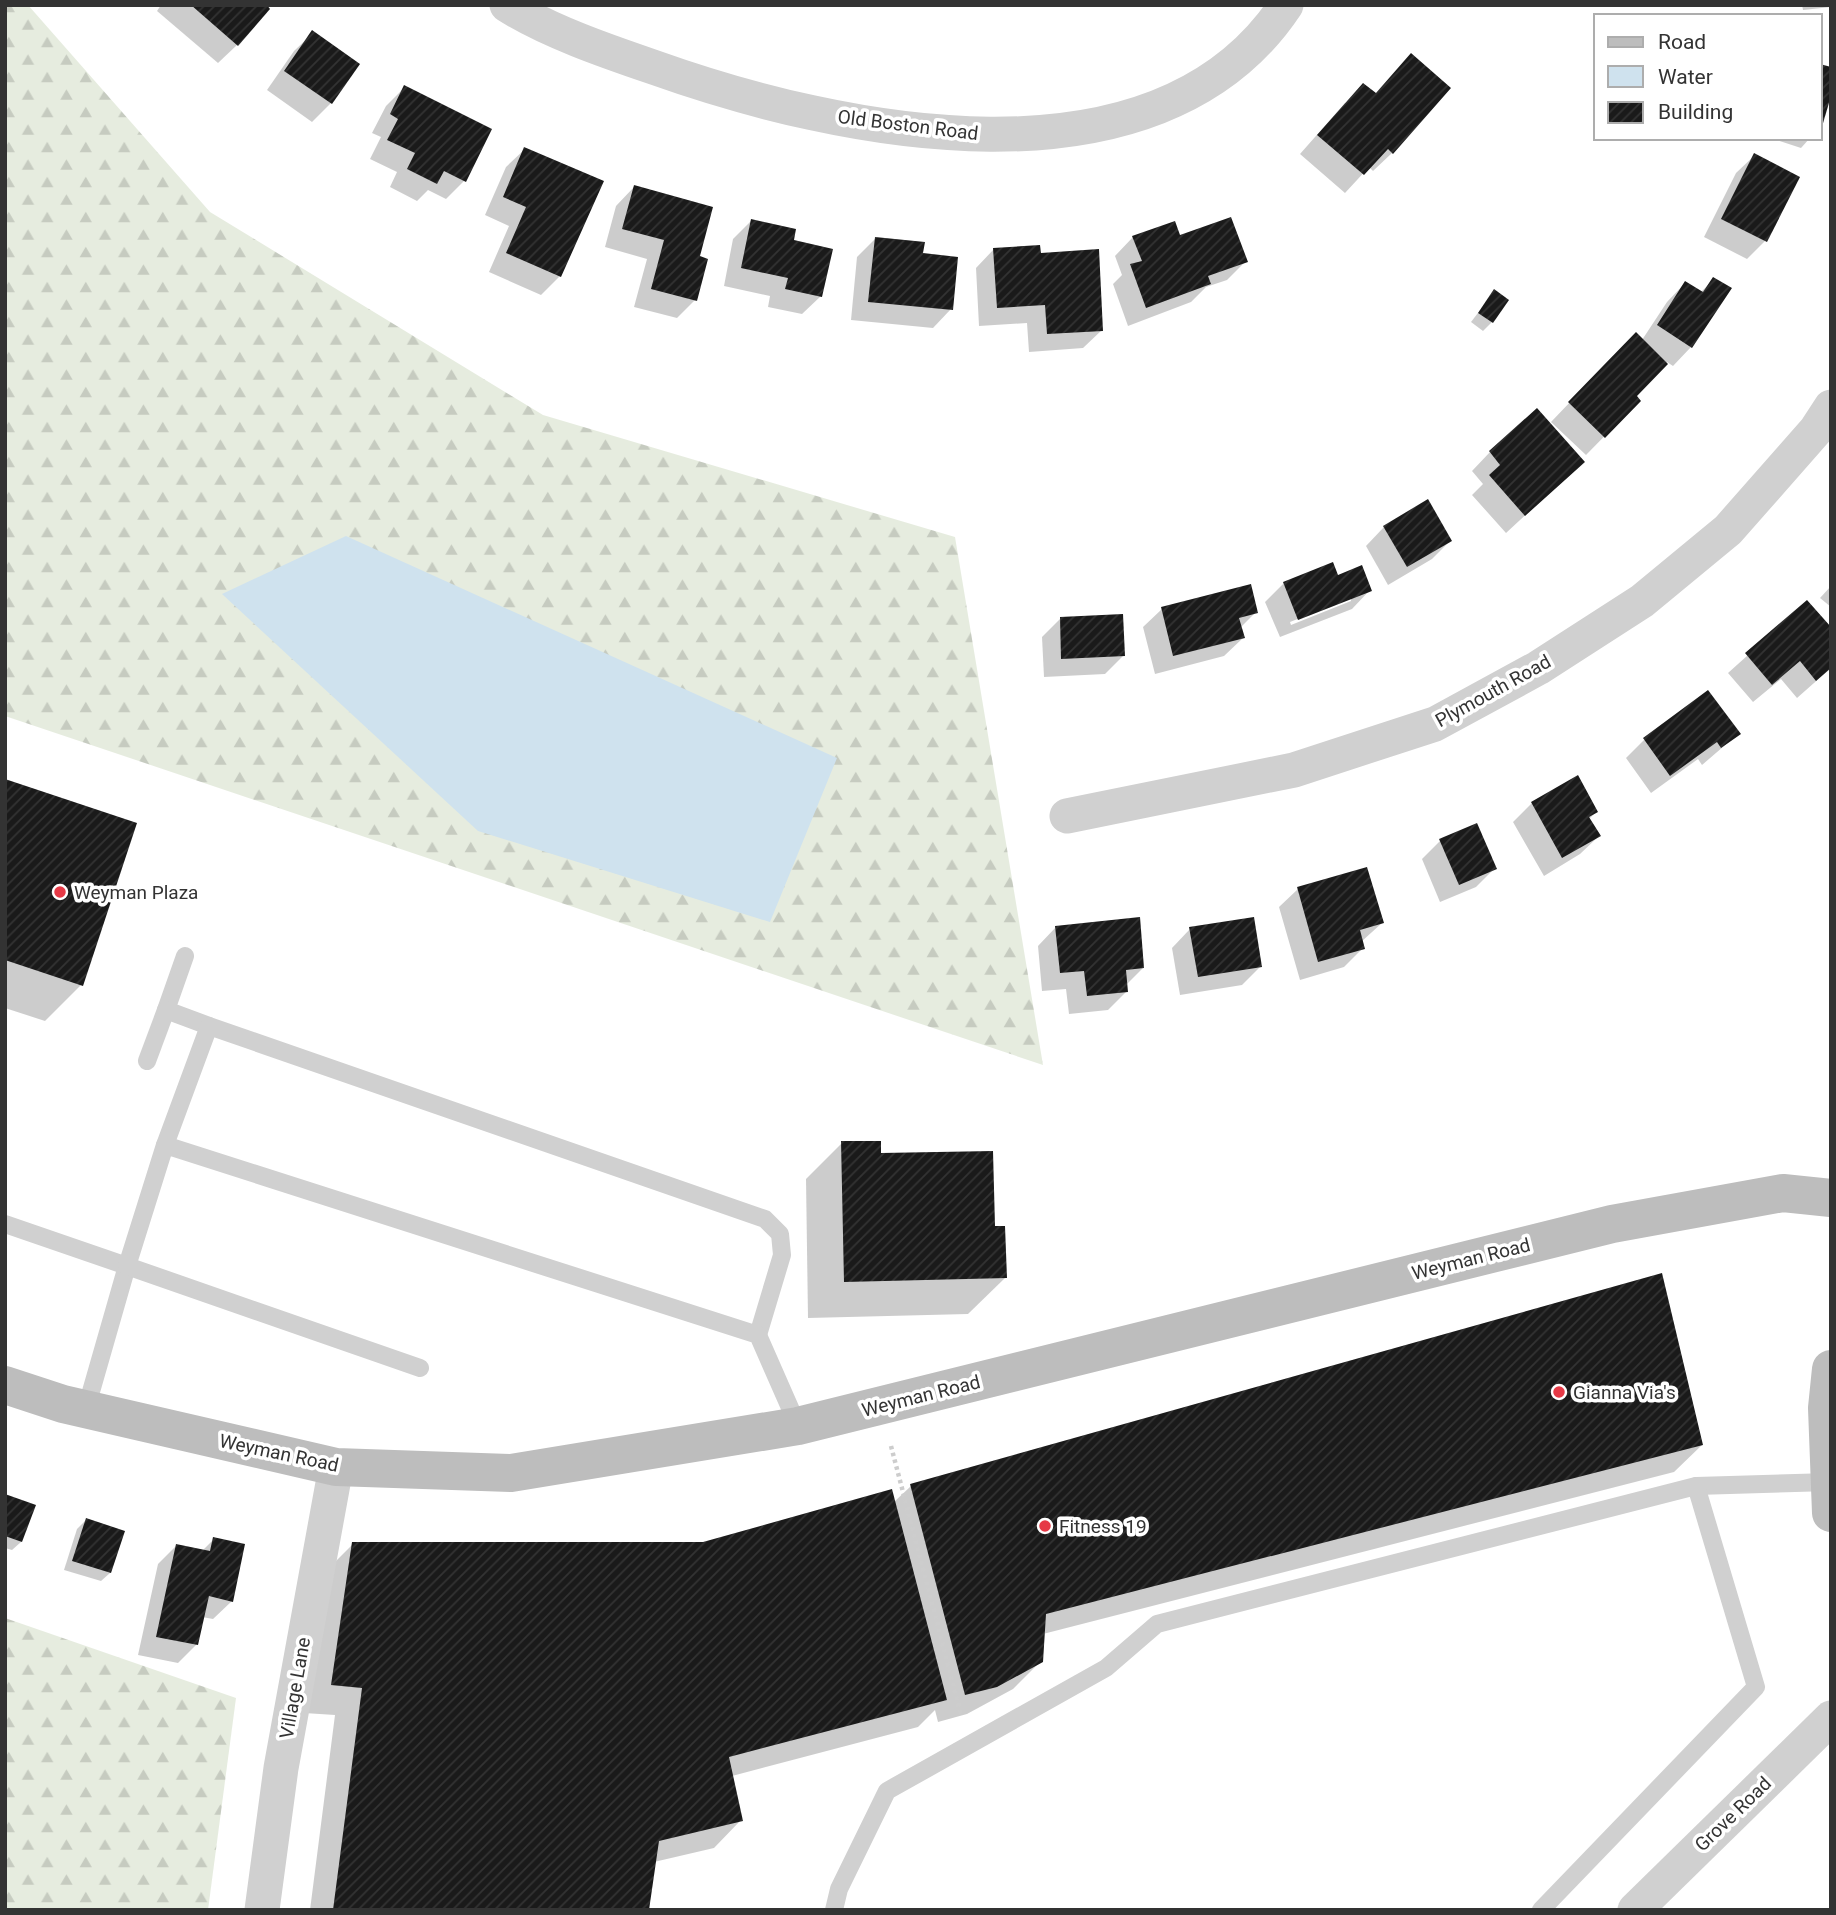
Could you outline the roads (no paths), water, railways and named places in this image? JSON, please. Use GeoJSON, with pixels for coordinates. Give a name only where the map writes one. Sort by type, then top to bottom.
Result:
{"type":"FeatureCollection","features":[{"type":"Feature","properties":{"kind":"street","name":"Old Boston Road"},"geometry":{"type":"LineString","coordinates":[[507,5],[620,56],[717,90],[858,122],[999,136],[1101,123],[1158,107],[1216,79],[1268,33],[1286,5]]}},
{"type":"Feature","properties":{"kind":"street","name":"Plymouth Road"},"geometry":{"type":"LineString","coordinates":[[1067,816],[1294,770],[1446,718],[1538,668],[1642,601],[1728,530],[1816,430],[1831,407]]}},
{"type":"Feature","properties":{"kind":"street","name":"Weyman Road"},"geometry":{"type":"LineString","coordinates":[[5,1385],[86,1409],[336,1467],[511,1473],[703,1444],[798,1426],[1612,1224],[1783,1193],[1831,1198]]}},
{"type":"Feature","properties":{"kind":"street"},"geometry":{"type":"LineString","coordinates":[[1830,1497],[1828,1408],[1831,1369]]}},
{"type":"Feature","properties":{"kind":"street","name":"Village Lane"},"geometry":{"type":"LineString","coordinates":[[262,1910],[281,1768],[336,1467]]}},
{"type":"Feature","properties":{"kind":"street","name":"Grove Road"},"geometry":{"type":"LineString","coordinates":[[1635,1910],[1831,1718]]}},
{"type":"Feature","properties":{"kind":"lane"},"geometry":{"type":"LineString","coordinates":[[146,1061],[185,956]]}},
{"type":"Feature","properties":{"kind":"lane"},"geometry":{"type":"LineString","coordinates":[[166,1010],[765,1219],[780,1234],[782,1255],[758,1335],[798,1426]]}},
{"type":"Feature","properties":{"kind":"lane"},"geometry":{"type":"LineString","coordinates":[[86,1409],[165,1145],[209,1026]]}},
{"type":"Feature","properties":{"kind":"lane"},"geometry":{"type":"LineString","coordinates":[[165,1145],[758,1335]]}},
{"type":"Feature","properties":{"kind":"lane"},"geometry":{"type":"LineString","coordinates":[[5,1224],[420,1368]]}},
{"type":"Feature","properties":{"kind":"lane"},"geometry":{"type":"LineString","coordinates":[[834,1910],[839,1889],[887,1791],[1106,1668],[1157,1624],[1696,1486],[1830,1497]]}},
{"type":"Feature","properties":{"kind":"lane"},"geometry":{"type":"LineString","coordinates":[[1541,1910],[1756,1686],[1696,1486]]}},
{"type":"Feature","properties":{"kind":"water"},"geometry":{"type":"Polygon","coordinates":[[[346,536],[837,758],[770,922],[478,831],[222,594],[346,536]]]}},
{"type":"Feature","properties":{"kind":"place","name":"Weyman Plaza"},"geometry":{"type":"Point","coordinates":[60,892]}},
{"type":"Feature","properties":{"kind":"place","name":"Gianna Via's"},"geometry":{"type":"Point","coordinates":[1559,1392]}},
{"type":"Feature","properties":{"kind":"place","name":"Fitness 19"},"geometry":{"type":"Point","coordinates":[1045,1526]}}]}
